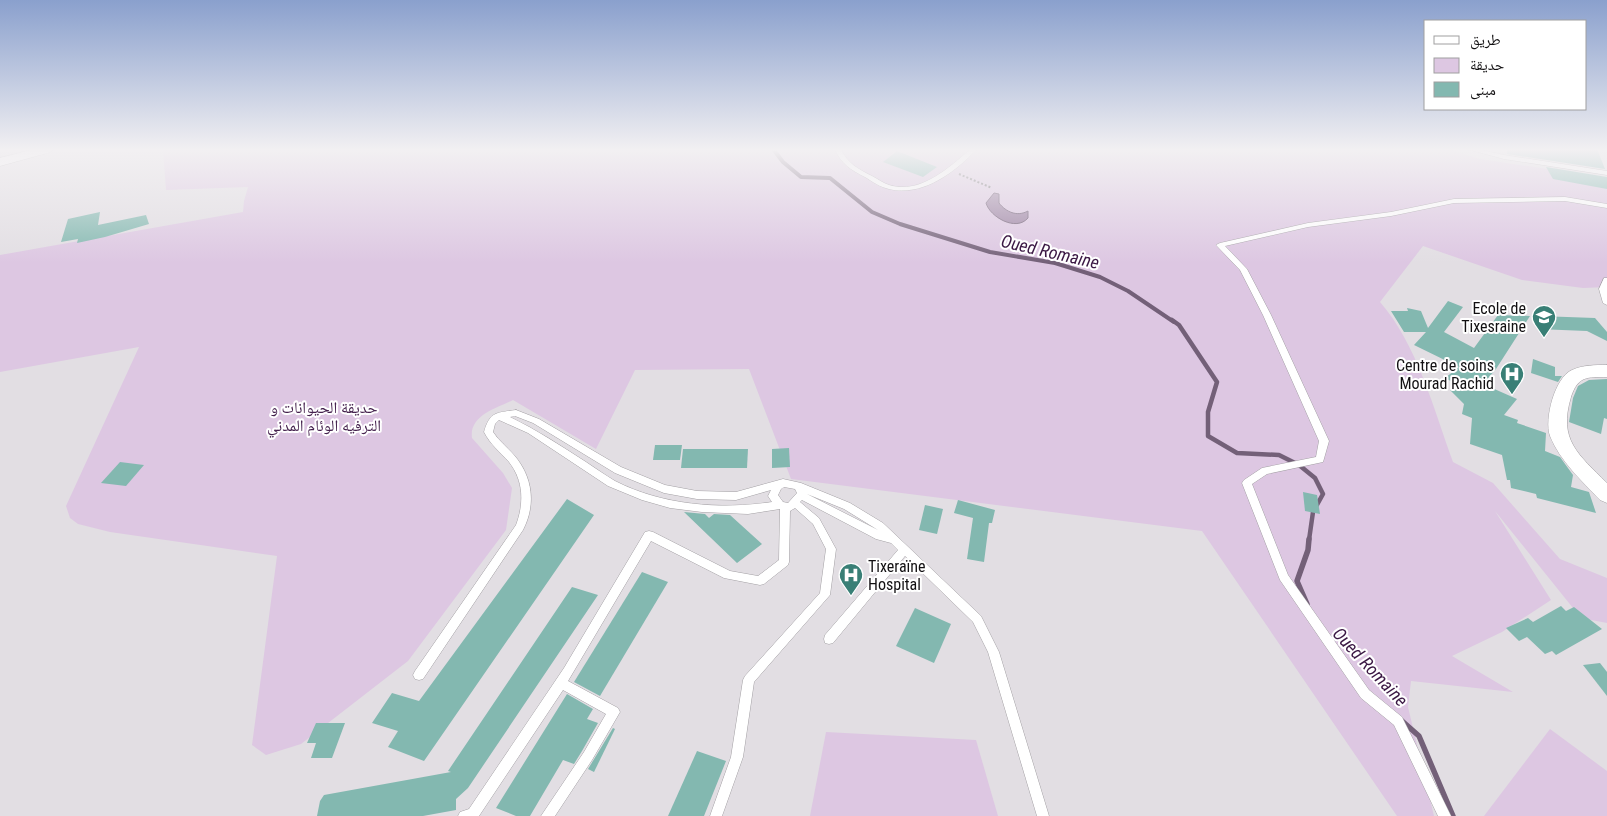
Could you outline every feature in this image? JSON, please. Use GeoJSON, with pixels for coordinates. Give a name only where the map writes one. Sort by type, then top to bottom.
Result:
{"type":"FeatureCollection","features":[{"type":"Feature","properties":{"kind":"street"},"geometry":{"type":"LineString","coordinates":[[1607,371],[1581,372],[1573,376],[1566,385],[1558,416],[1557,429],[1560,438],[1573,457],[1607,495]]}},
{"type":"Feature","properties":{"kind":"lane"},"geometry":{"type":"LineString","coordinates":[[890,187],[894,189],[908,187]]}},
{"type":"Feature","properties":{"kind":"lane"},"geometry":{"type":"LineString","coordinates":[[1445,816],[1398,721],[1365,694],[1284,576],[1250,491],[1247,482],[1265,471],[1320,460],[1324,441],[1267,315],[1243,269],[1220,244],[1308,225],[1390,214],[1454,201],[1565,199],[1607,206]]}},
{"type":"Feature","properties":{"kind":"lane"},"geometry":{"type":"LineString","coordinates":[[1607,280],[1603,289],[1607,302]]}},
{"type":"Feature","properties":{"kind":"lane"},"geometry":{"type":"LineString","coordinates":[[419,676],[520,527],[527,512],[527,493],[522,474],[512,460],[493,442],[488,432],[491,422],[498,416],[516,413],[536,421],[618,470],[664,489],[697,495],[736,496],[789,483],[847,506],[880,526],[977,619],[993,652],[1044,816]]}},
{"type":"Feature","properties":{"kind":"lane"},"geometry":{"type":"LineString","coordinates":[[498,416],[531,431],[611,482],[642,496],[670,504],[702,508],[748,510],[790,502],[803,493],[798,486]]}},
{"type":"Feature","properties":{"kind":"lane"},"geometry":{"type":"LineString","coordinates":[[781,484],[777,487],[773,496],[880,536],[893,539]]}},
{"type":"Feature","properties":{"kind":"lane"},"geometry":{"type":"LineString","coordinates":[[471,815],[561,683],[649,535],[728,575],[760,581],[784,562],[790,502]]}},
{"type":"Feature","properties":{"kind":"lane"},"geometry":{"type":"LineString","coordinates":[[716,816],[737,757],[749,680],[825,595],[831,549],[816,521],[790,502]]}},
{"type":"Feature","properties":{"kind":"lane"},"geometry":{"type":"LineString","coordinates":[[829,640],[905,549]]}},
{"type":"Feature","properties":{"kind":"lane"},"geometry":{"type":"LineString","coordinates":[[547,816],[588,756],[614,712],[561,683]]}},
{"type":"Feature","properties":{"kind":"green space"},"geometry":{"type":"Polygon","coordinates":[[[166,187],[246,187],[166,190],[166,187]]]}},
{"type":"Feature","properties":{"kind":"green space","name":"حديقة الحيوانات و الترفيه الوئام المدني"},"geometry":{"type":"Polygon","coordinates":[[[248,187],[1607,187],[1607,287],[1583,288],[1522,280],[1423,246],[1380,302],[1393,319],[1414,357],[1453,462],[1493,483],[1560,559],[1607,578],[1607,623],[1581,618],[1495,511],[1551,600],[1502,632],[1452,656],[1513,692],[1411,681],[1408,707],[1434,816],[1397,816],[1202,531],[791,479],[749,369],[635,370],[596,449],[513,400],[492,409],[479,418],[472,430],[472,438],[503,473],[512,488],[506,530],[408,661],[301,744],[266,755],[252,745],[277,556],[110,532],[78,524],[70,518],[66,506],[139,347],[0,372],[0,255],[243,212],[248,187]]]}},
{"type":"Feature","properties":{"kind":"green space"},"geometry":{"type":"Polygon","coordinates":[[[1550,729],[1607,771],[1607,816],[1484,816],[1550,729]]]}},
{"type":"Feature","properties":{"kind":"green space"},"geometry":{"type":"Polygon","coordinates":[[[826,732],[976,740],[998,816],[810,816],[826,732]]]}},
{"type":"Feature","properties":{"kind":"shaded area"},"geometry":{"type":"Polygon","coordinates":[[[994,193],[999,194],[999,203],[1005,209],[1012,213],[1020,214],[1028,211],[1028,218],[1017,224],[998,218],[988,208],[986,203],[994,193]]]}},
{"type":"Feature","properties":{"kind":"building"},"geometry":{"type":"Polygon","coordinates":[[[100,212],[98,225],[146,215],[149,224],[77,243],[78,239],[61,242],[68,219],[100,212]]]}},
{"type":"Feature","properties":{"kind":"building"},"geometry":{"type":"Polygon","coordinates":[[[1448,301],[1463,307],[1444,332],[1474,348],[1498,315],[1530,316],[1496,369],[1483,384],[1517,399],[1504,415],[1518,420],[1517,423],[1546,433],[1545,451],[1560,457],[1573,475],[1571,487],[1589,492],[1596,513],[1537,498],[1536,494],[1511,488],[1510,480],[1507,480],[1502,455],[1470,444],[1472,418],[1462,414],[1464,404],[1450,390],[1464,388],[1445,378],[1459,367],[1414,345],[1426,332],[1404,332],[1391,311],[1408,311],[1407,308],[1421,311],[1428,328],[1448,301]]]}},
{"type":"Feature","properties":{"kind":"building"},"geometry":{"type":"Polygon","coordinates":[[[1539,316],[1595,318],[1607,332],[1607,341],[1587,331],[1537,329],[1539,316]]]}},
{"type":"Feature","properties":{"kind":"building"},"geometry":{"type":"Polygon","coordinates":[[[1533,359],[1555,367],[1555,376],[1562,376],[1558,382],[1531,373],[1533,359]]]}},
{"type":"Feature","properties":{"kind":"building"},"geometry":{"type":"Polygon","coordinates":[[[1607,379],[1607,419],[1604,418],[1601,434],[1569,422],[1573,398],[1578,386],[1589,380],[1607,379]]]}},
{"type":"Feature","properties":{"kind":"building"},"geometry":{"type":"Polygon","coordinates":[[[655,445],[682,445],[680,460],[653,460],[655,445]]]}},
{"type":"Feature","properties":{"kind":"building"},"geometry":{"type":"Polygon","coordinates":[[[789,448],[790,467],[772,468],[772,449],[789,448]]]}},
{"type":"Feature","properties":{"kind":"building"},"geometry":{"type":"Polygon","coordinates":[[[683,449],[748,449],[747,468],[681,468],[683,449]]]}},
{"type":"Feature","properties":{"kind":"building"},"geometry":{"type":"Polygon","coordinates":[[[120,462],[144,465],[126,486],[101,483],[120,462]]]}},
{"type":"Feature","properties":{"kind":"building"},"geometry":{"type":"Polygon","coordinates":[[[1303,492],[1317,495],[1320,514],[1305,511],[1303,492]]]}},
{"type":"Feature","properties":{"kind":"building"},"geometry":{"type":"Polygon","coordinates":[[[567,499],[594,515],[424,761],[388,747],[398,731],[372,723],[392,693],[419,701],[567,499]]]}},
{"type":"Feature","properties":{"kind":"building"},"geometry":{"type":"Polygon","coordinates":[[[958,500],[995,510],[992,523],[989,523],[984,562],[967,559],[973,518],[954,513],[958,500]]]}},
{"type":"Feature","properties":{"kind":"building"},"geometry":{"type":"Polygon","coordinates":[[[925,505],[943,509],[937,534],[919,530],[925,505]]]}},
{"type":"Feature","properties":{"kind":"building"},"geometry":{"type":"Polygon","coordinates":[[[684,512],[705,514],[709,518],[714,514],[730,515],[762,544],[737,563],[684,512]]]}},
{"type":"Feature","properties":{"kind":"building"},"geometry":{"type":"Polygon","coordinates":[[[642,572],[668,582],[600,696],[574,682],[642,572]]]}},
{"type":"Feature","properties":{"kind":"building"},"geometry":{"type":"Polygon","coordinates":[[[572,587],[598,595],[468,788],[456,799],[456,810],[423,816],[317,816],[320,801],[324,795],[451,772],[448,771],[572,587]]]}},
{"type":"Feature","properties":{"kind":"building"},"geometry":{"type":"Polygon","coordinates":[[[1561,606],[1566,611],[1574,607],[1602,629],[1556,655],[1552,651],[1545,654],[1527,637],[1519,641],[1506,628],[1528,618],[1533,622],[1561,606]]]}},
{"type":"Feature","properties":{"kind":"building"},"geometry":{"type":"Polygon","coordinates":[[[915,608],[951,624],[934,663],[896,646],[915,608]]]}},
{"type":"Feature","properties":{"kind":"building"},"geometry":{"type":"Polygon","coordinates":[[[1600,663],[1607,672],[1607,696],[1583,665],[1600,663]]]}},
{"type":"Feature","properties":{"kind":"building"},"geometry":{"type":"Polygon","coordinates":[[[567,694],[593,709],[587,719],[598,723],[574,764],[563,760],[530,816],[516,816],[496,808],[567,694]]]}},
{"type":"Feature","properties":{"kind":"building"},"geometry":{"type":"Polygon","coordinates":[[[316,723],[345,723],[332,758],[311,758],[316,743],[307,743],[316,723]]]}},
{"type":"Feature","properties":{"kind":"building"},"geometry":{"type":"Polygon","coordinates":[[[613,728],[615,729],[594,772],[588,769],[613,728]]]}},
{"type":"Feature","properties":{"kind":"building"},"geometry":{"type":"Polygon","coordinates":[[[697,751],[726,761],[704,816],[668,816],[697,751]]]}},
{"type":"Feature","properties":{"kind":"waterway","name":"Oued Romaine"},"geometry":{"type":"LineString","coordinates":[[841,187],[872,212],[900,224],[990,252],[1055,263],[1100,277],[1128,291],[1174,322]]}},
{"type":"Feature","properties":{"kind":"waterway","name":"Oued Romaine"},"geometry":{"type":"LineString","coordinates":[[1172,320],[1179,325],[1217,382],[1208,412],[1208,436],[1237,453],[1279,455],[1299,465],[1315,478],[1323,494],[1313,512],[1309,540]]}},
{"type":"Feature","properties":{"kind":"waterway","name":"Oued Romaine"},"geometry":{"type":"LineString","coordinates":[[1307,604],[1297,581],[1308,550],[1309,539]]}},
{"type":"Feature","properties":{"kind":"waterway","name":"Oued Romaine"},"geometry":{"type":"LineString","coordinates":[[1402,721],[1419,736],[1453,816]]}},
{"type":"Feature","properties":{"kind":"place","name":"Ecole de Tixesraine"},"geometry":{"type":"Point","coordinates":[1544,338]}},
{"type":"Feature","properties":{"kind":"place","name":"Centre de soins Mourad Rachid"},"geometry":{"type":"Point","coordinates":[1512,395]}},
{"type":"Feature","properties":{"kind":"place","name":"Tixeraïne Hospital"},"geometry":{"type":"Point","coordinates":[851,596]}}]}
